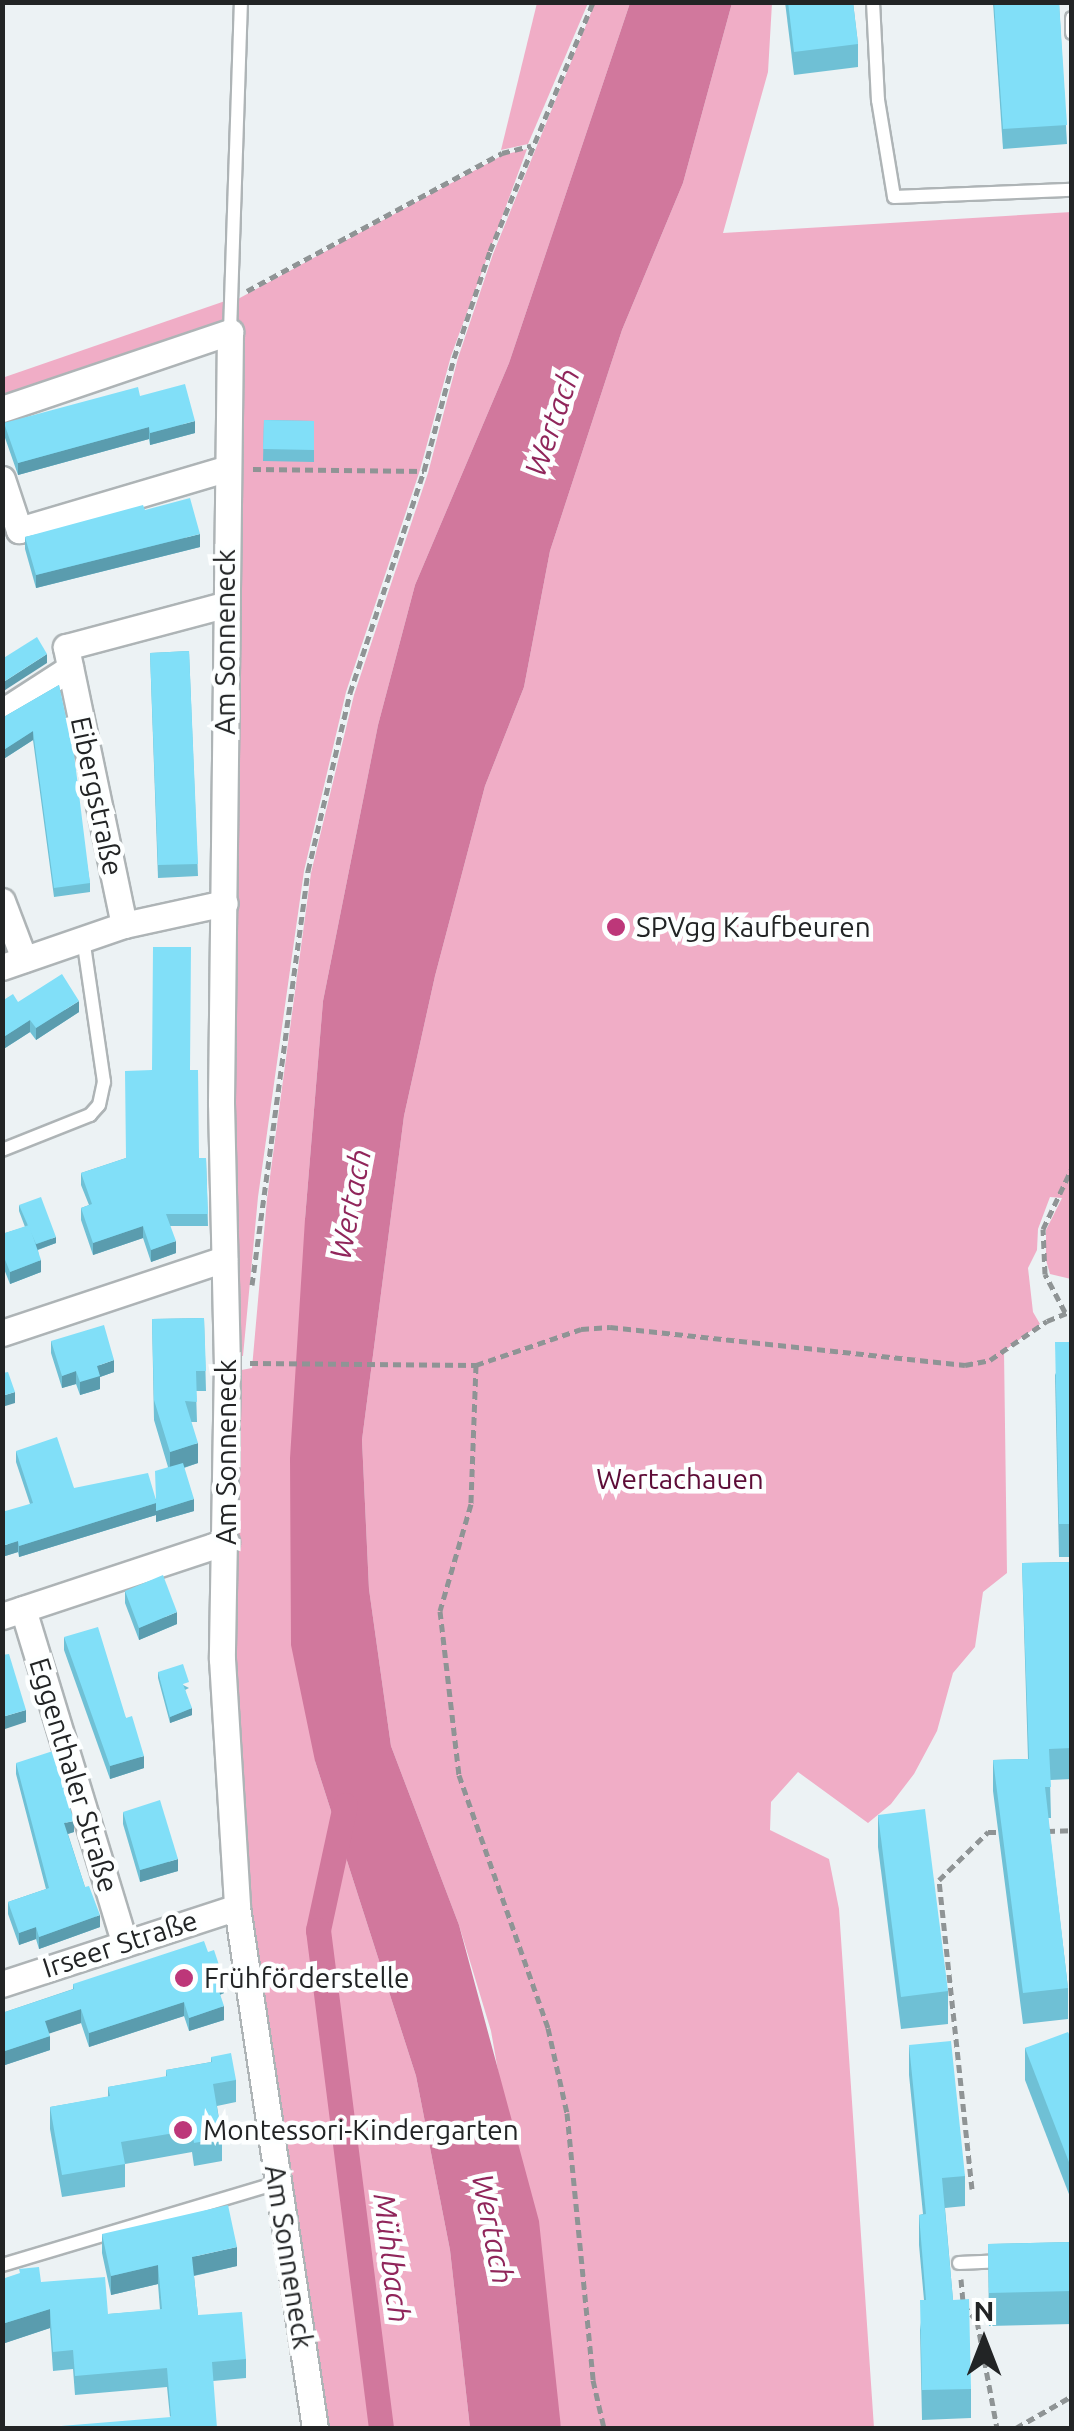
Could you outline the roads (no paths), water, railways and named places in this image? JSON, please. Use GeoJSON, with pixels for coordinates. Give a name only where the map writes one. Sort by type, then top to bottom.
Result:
{"type":"FeatureCollection","features":[{"type":"Feature","properties":{"kind":"street"},"geometry":{"type":"LineString","coordinates":[[2,409],[230,332]]}},
{"type":"Feature","properties":{"kind":"street","name":"Am Sonneneck"},"geometry":{"type":"LineString","coordinates":[[230,332],[224,605],[221,1103],[226,1542],[222,1659],[237,1906],[315,2428]]}},
{"type":"Feature","properties":{"kind":"street"},"geometry":{"type":"LineString","coordinates":[[2,480],[18,530],[225,469]]}},
{"type":"Feature","properties":{"kind":"street","name":"Eibergstraße"},"geometry":{"type":"LineString","coordinates":[[124,925],[66,647],[224,605]]}},
{"type":"Feature","properties":{"kind":"street","name":"Eibergstraße"},"geometry":{"type":"LineString","coordinates":[[2,712],[70,668]]}},
{"type":"Feature","properties":{"kind":"street"},"geometry":{"type":"LineString","coordinates":[[2,900],[13,963],[124,925],[225,903]]}},
{"type":"Feature","properties":{"kind":"street"},"geometry":{"type":"LineString","coordinates":[[2,1333],[224,1260]]}},
{"type":"Feature","properties":{"kind":"street"},"geometry":{"type":"LineString","coordinates":[[13,1612],[226,1542]]}},
{"type":"Feature","properties":{"kind":"street","name":"Eggenthaler Straße"},"geometry":{"type":"LineString","coordinates":[[13,1612],[124,1941]]}},
{"type":"Feature","properties":{"kind":"street","name":"Irseer Straße"},"geometry":{"type":"LineString","coordinates":[[2,1984],[237,1906]]}},
{"type":"Feature","properties":{"kind":"lane"},"geometry":{"type":"LineString","coordinates":[[230,332],[242,2]]}},
{"type":"Feature","properties":{"kind":"lane"},"geometry":{"type":"LineString","coordinates":[[872,2],[878,100],[894,197],[1072,190]]}},
{"type":"Feature","properties":{"kind":"lane"},"geometry":{"type":"LineString","coordinates":[[1072,18],[1072,33]]}},
{"type":"Feature","properties":{"kind":"lane"},"geometry":{"type":"LineString","coordinates":[[2,1150],[90,1115],[99,1105],[104,1082],[84,938]]}},
{"type":"Feature","properties":{"kind":"lane"},"geometry":{"type":"LineString","coordinates":[[2,2265],[277,2183]]}},
{"type":"Feature","properties":{"kind":"lane"},"geometry":{"type":"LineString","coordinates":[[959,2263],[1015,2260]]}},
{"type":"Feature","properties":{"kind":"water","name":"Wertach"},"geometry":{"type":"Polygon","coordinates":[[[630,3],[732,3],[683,183],[622,330],[550,551],[524,687],[485,786],[435,976],[404,1116],[362,1440],[369,1589],[391,1746],[459,1925],[539,2221],[561,2428],[470,2428],[450,2250],[416,2076],[315,1761],[291,1645],[290,1458],[305,1219],[323,1001],[378,725],[415,585],[509,363],[630,3]]]}},
{"type":"Feature","properties":{"kind":"waterway","name":"Mühlbach"},"geometry":{"type":"LineString","coordinates":[[345,1805],[318,1930],[381,2428]]}},
{"type":"Feature","properties":{"kind":"place","name":"SPVgg Kaufbeuren"},"geometry":{"type":"Point","coordinates":[616,927]}},
{"type":"Feature","properties":{"kind":"place","name":"Frühförderstelle"},"geometry":{"type":"Point","coordinates":[184,1978]}},
{"type":"Feature","properties":{"kind":"place","name":"Montessori-Kindergarten"},"geometry":{"type":"Point","coordinates":[183,2130]}},
{"type":"Feature","properties":{"kind":"park label","name":"Wertachauen"},"geometry":{"type":"Point","coordinates":[680,1479]}}]}
